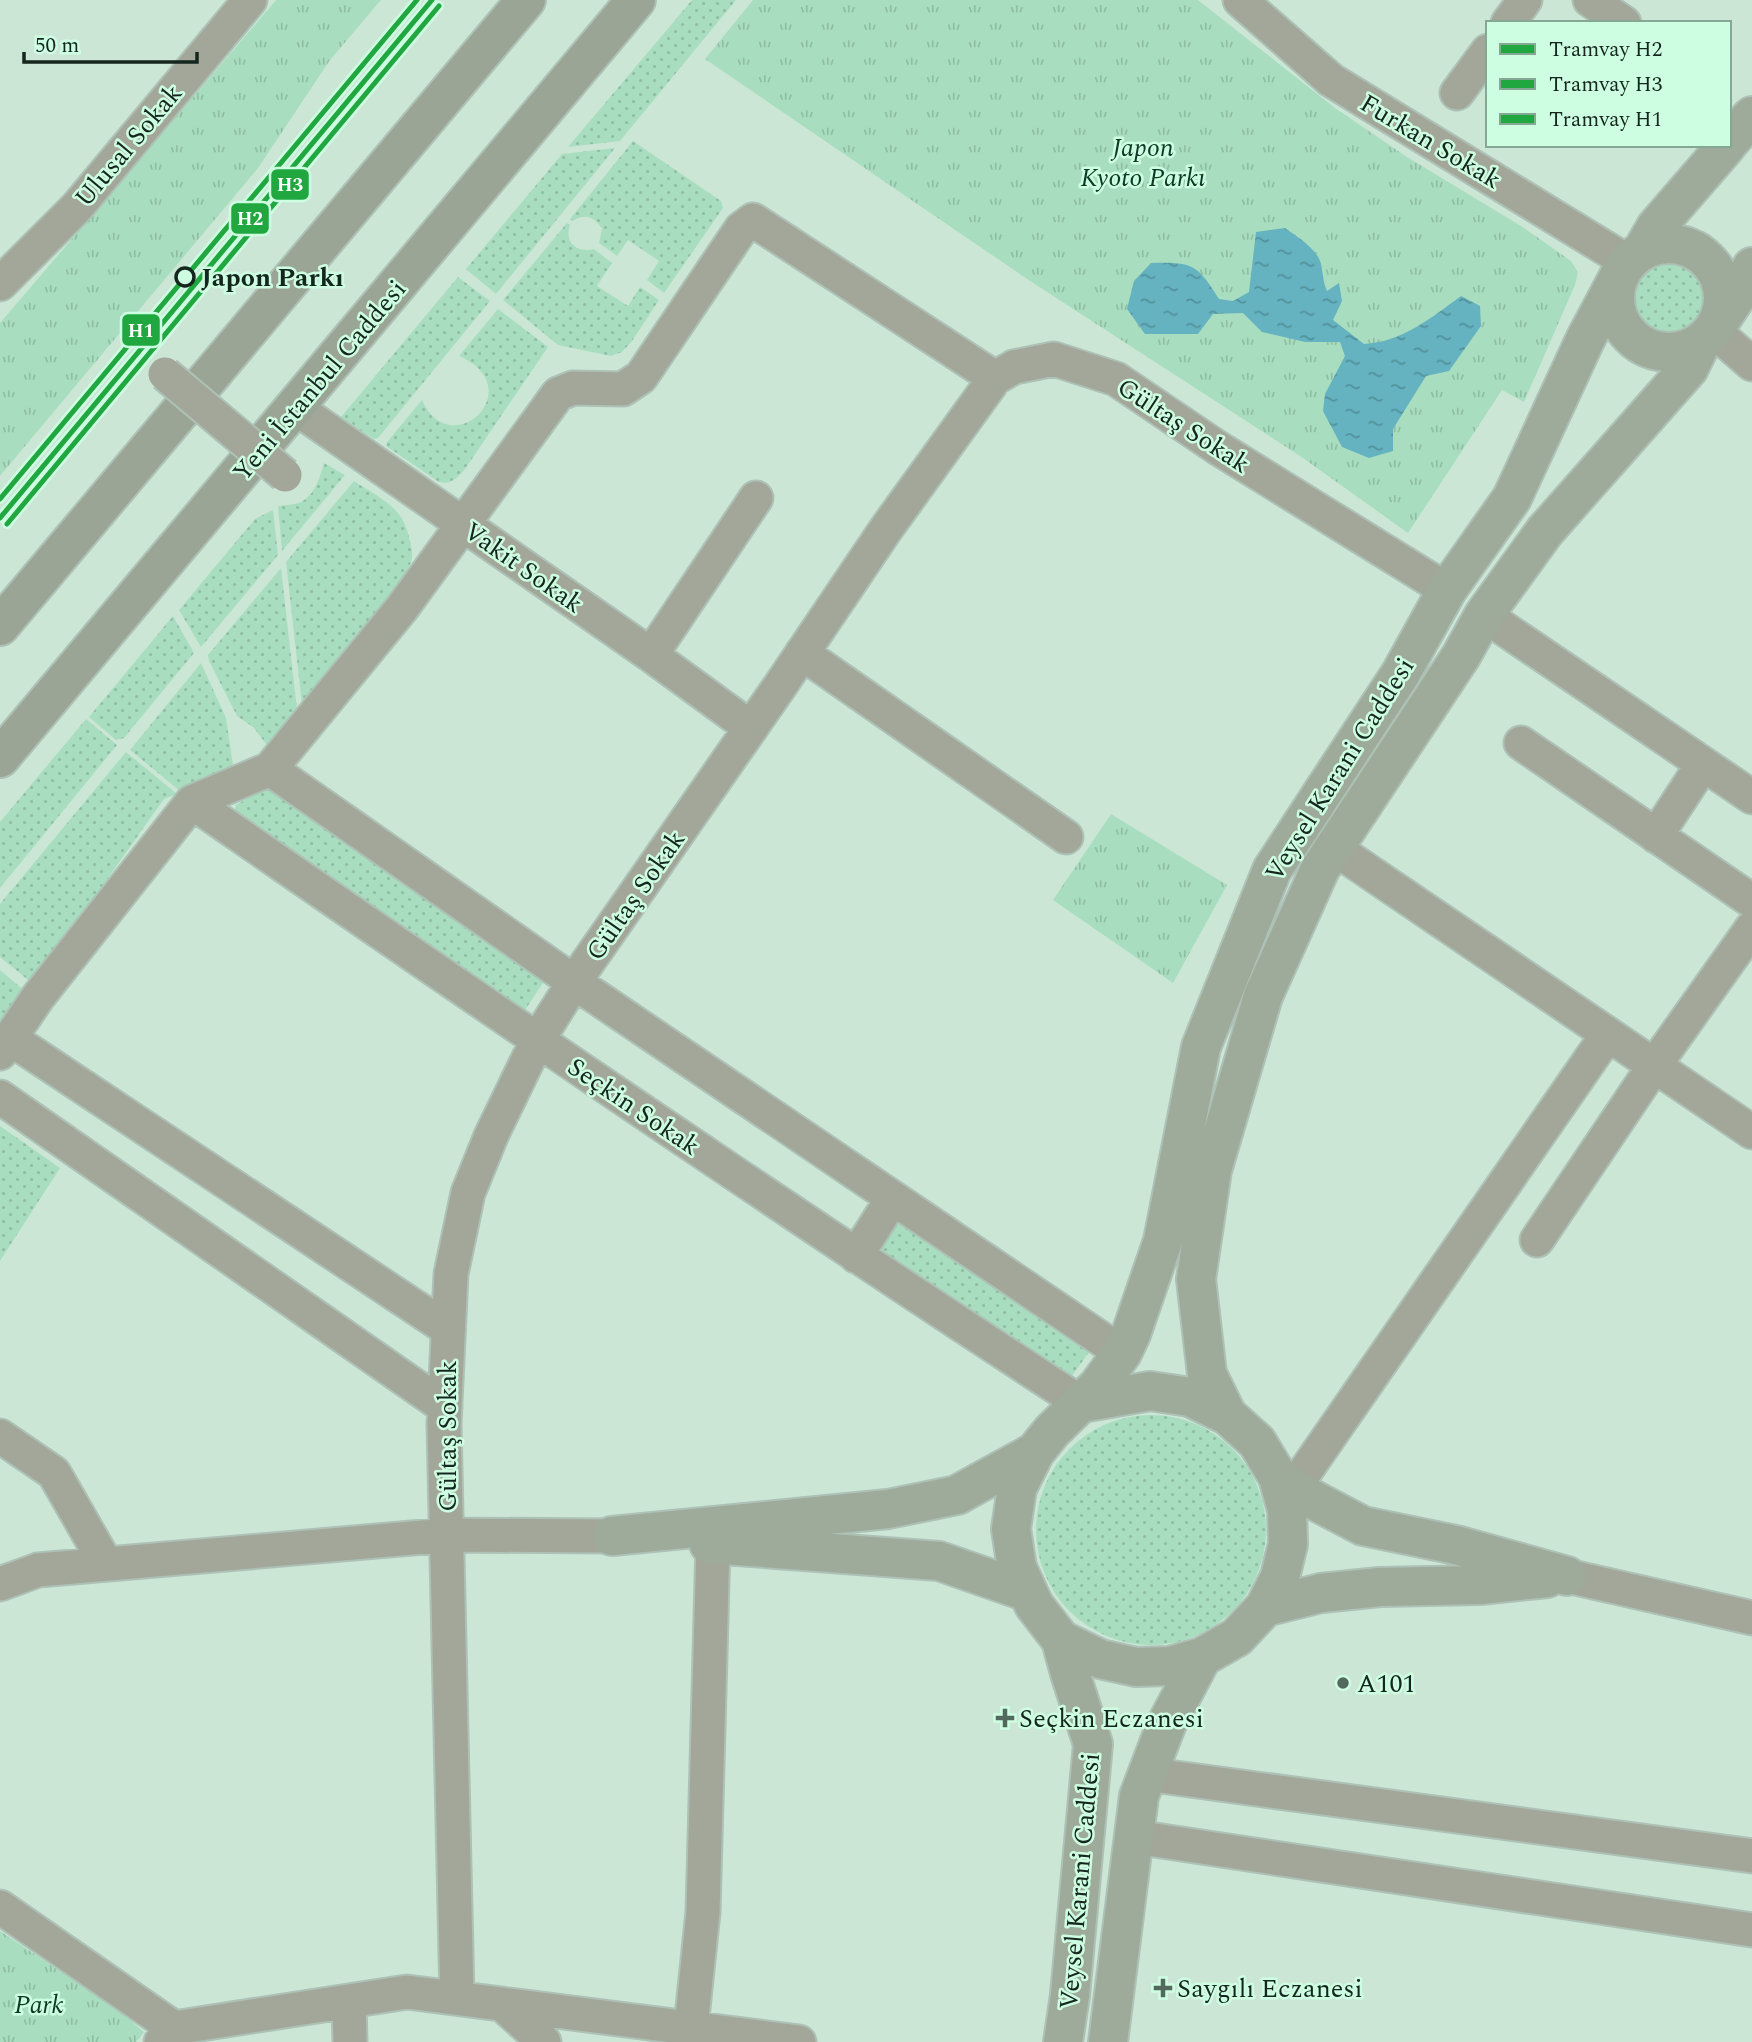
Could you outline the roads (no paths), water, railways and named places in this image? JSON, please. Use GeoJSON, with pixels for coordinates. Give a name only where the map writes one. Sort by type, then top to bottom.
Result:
{"type":"FeatureCollection","features":[{"type":"Feature","properties":{"kind":"highway"},"geometry":{"type":"LineString","coordinates":[[0,626],[526,0]]}},
{"type":"Feature","properties":{"kind":"highway","name":"Yeni İstanbul Caddesi"},"geometry":{"type":"LineString","coordinates":[[0,758],[636,0]]}},
{"type":"Feature","properties":{"kind":"main road","name":"Veysel Karani Caddesi"},"geometry":{"type":"LineString","coordinates":[[1731,140],[1752,116]]}},
{"type":"Feature","properties":{"kind":"main road","name":"Veysel Karani Caddesi"},"geometry":{"type":"LineString","coordinates":[[1035,1452],[1052,1431],[1098,1386],[1122,1353],[1131,1334],[1163,1241],[1201,1047],[1272,870],[1401,673],[1447,590],[1512,498],[1585,340],[1630,263],[1656,227],[1725,147]]}},
{"type":"Feature","properties":{"kind":"main road"},"geometry":{"type":"LineString","coordinates":[[1675,244],[1692,249],[1706,258],[1717,272],[1723,288],[1723,306],[1711,331],[1695,347],[1679,352],[1662,352],[1646,348],[1632,338],[1622,325],[1616,309],[1615,292],[1630,263],[1657,245],[1675,244]]}},
{"type":"Feature","properties":{"kind":"main road","name":"Veysel Karani Caddesi"},"geometry":{"type":"LineString","coordinates":[[1227,1415],[1207,1374],[1196,1279],[1212,1170],[1263,996],[1320,869],[1461,656],[1484,615],[1545,531],[1689,368],[1740,291],[1752,267]]}},
{"type":"Feature","properties":{"kind":"main road"},"geometry":{"type":"LineString","coordinates":[[1081,1403],[1150,1391],[1190,1397],[1227,1415],[1257,1442],[1285,1483],[1363,1526],[1456,1545],[1567,1576]]}},
{"type":"Feature","properties":{"kind":"main road"},"geometry":{"type":"LineString","coordinates":[[1035,1452],[1017,1488],[1011,1528],[1017,1568],[1034,1605],[1061,1640],[1100,1659],[1136,1667],[1170,1666],[1202,1657],[1237,1637],[1265,1607],[1280,1577],[1288,1544],[1285,1483]]}},
{"type":"Feature","properties":{"kind":"main road"},"geometry":{"type":"LineString","coordinates":[[612,1536],[888,1509],[957,1495],[1035,1452]]}},
{"type":"Feature","properties":{"kind":"main road"},"geometry":{"type":"LineString","coordinates":[[612,1536],[939,1561],[1028,1592]]}},
{"type":"Feature","properties":{"kind":"main road"},"geometry":{"type":"LineString","coordinates":[[1265,1607],[1321,1593],[1380,1587],[1480,1586],[1567,1576]]}},
{"type":"Feature","properties":{"kind":"main road","name":"Veysel Karani Caddesi"},"geometry":{"type":"LineString","coordinates":[[1061,1640],[1093,1744],[1070,1995],[1063,2042]]}},
{"type":"Feature","properties":{"kind":"main road","name":"Veysel Karani Caddesi"},"geometry":{"type":"LineString","coordinates":[[1108,2042],[1139,1796],[1167,1723],[1202,1657]]}},
{"type":"Feature","properties":{"kind":"street","name":"Ulusal Sokak"},"geometry":{"type":"LineString","coordinates":[[0,284],[77,206],[250,0]]}},
{"type":"Feature","properties":{"kind":"street"},"geometry":{"type":"LineString","coordinates":[[1509,21],[1525,0]]}},
{"type":"Feature","properties":{"kind":"street"},"geometry":{"type":"LineString","coordinates":[[1590,0],[1621,21]]}},
{"type":"Feature","properties":{"kind":"street","name":"Furkan Sokak"},"geometry":{"type":"LineString","coordinates":[[1244,2],[1331,80],[1630,263]]}},
{"type":"Feature","properties":{"kind":"street"},"geometry":{"type":"LineString","coordinates":[[1457,93],[1486,54]]}},
{"type":"Feature","properties":{"kind":"street"},"geometry":{"type":"LineString","coordinates":[[448,1329],[5,1046],[38,996],[192,802],[270,769],[402,608],[558,394],[573,388],[623,389],[641,377],[741,229],[753,220],[995,378]]}},
{"type":"Feature","properties":{"kind":"street"},"geometry":{"type":"LineString","coordinates":[[1711,331],[1752,364]]}},
{"type":"Feature","properties":{"kind":"street","name":"Gültaş Sokak"},"geometry":{"type":"LineString","coordinates":[[457,1998],[445,1407],[451,1274],[468,1193],[491,1136],[537,1041],[574,982],[886,529],[995,378],[1014,367],[1054,359],[1116,379],[1217,448],[1447,590]]}},
{"type":"Feature","properties":{"kind":"street"},"geometry":{"type":"LineString","coordinates":[[164,374],[285,475]]}},
{"type":"Feature","properties":{"kind":"street","name":"Vakit Sokak"},"geometry":{"type":"LineString","coordinates":[[296,408],[651,655],[751,728]]}},
{"type":"Feature","properties":{"kind":"street"},"geometry":{"type":"LineString","coordinates":[[651,655],[756,498]]}},
{"type":"Feature","properties":{"kind":"street"},"geometry":{"type":"LineString","coordinates":[[1484,615],[1752,797]]}},
{"type":"Feature","properties":{"kind":"street"},"geometry":{"type":"LineString","coordinates":[[802,653],[1066,837]]}},
{"type":"Feature","properties":{"kind":"street"},"geometry":{"type":"LineString","coordinates":[[1521,743],[1752,901]]}},
{"type":"Feature","properties":{"kind":"street"},"geometry":{"type":"LineString","coordinates":[[1656,836],[1703,764]]}},
{"type":"Feature","properties":{"kind":"street"},"geometry":{"type":"LineString","coordinates":[[270,769],[574,982],[1122,1353]]}},
{"type":"Feature","properties":{"kind":"street","name":"Seçkin Sokak"},"geometry":{"type":"LineString","coordinates":[[192,802],[537,1041],[856,1256],[1081,1403]]}},
{"type":"Feature","properties":{"kind":"street"},"geometry":{"type":"LineString","coordinates":[[1334,848],[1752,1132]]}},
{"type":"Feature","properties":{"kind":"street"},"geometry":{"type":"LineString","coordinates":[[1536,1240],[1752,928]]}},
{"type":"Feature","properties":{"kind":"street"},"geometry":{"type":"LineString","coordinates":[[1285,1483],[1608,1034]]}},
{"type":"Feature","properties":{"kind":"street"},"geometry":{"type":"LineString","coordinates":[[0,1097],[445,1407]]}},
{"type":"Feature","properties":{"kind":"street"},"geometry":{"type":"LineString","coordinates":[[856,1256],[893,1198]]}},
{"type":"Feature","properties":{"kind":"street"},"geometry":{"type":"LineString","coordinates":[[0,1436],[54,1473],[106,1564]]}},
{"type":"Feature","properties":{"kind":"street"},"geometry":{"type":"LineString","coordinates":[[0,1584],[38,1570],[447,1535],[612,1536]]}},
{"type":"Feature","properties":{"kind":"street"},"geometry":{"type":"LineString","coordinates":[[691,2027],[703,1912],[713,1544]]}},
{"type":"Feature","properties":{"kind":"street"},"geometry":{"type":"LineString","coordinates":[[1567,1576],[1752,1618]]}},
{"type":"Feature","properties":{"kind":"street"},"geometry":{"type":"LineString","coordinates":[[1146,1774],[1752,1856]]}},
{"type":"Feature","properties":{"kind":"street"},"geometry":{"type":"LineString","coordinates":[[1135,1837],[1752,1930]]}},
{"type":"Feature","properties":{"kind":"street"},"geometry":{"type":"LineString","coordinates":[[0,1907],[168,2035],[407,1992],[799,2042]]}},
{"type":"Feature","properties":{"kind":"street"},"geometry":{"type":"LineString","coordinates":[[349,2001],[350,2042]]}},
{"type":"Feature","properties":{"kind":"street"},"geometry":{"type":"LineString","coordinates":[[502,2004],[544,2042]]}},
{"type":"Feature","properties":{"kind":"water"},"geometry":{"type":"Polygon","coordinates":[[[1285,228],[1306,243],[1319,258],[1327,291],[1339,283],[1342,301],[1333,320],[1364,344],[1403,334],[1461,296],[1480,306],[1481,326],[1449,371],[1426,376],[1393,429],[1393,451],[1369,458],[1342,447],[1323,411],[1325,394],[1345,356],[1340,342],[1305,342],[1262,332],[1243,313],[1213,314],[1198,334],[1145,334],[1127,309],[1134,281],[1151,263],[1176,263],[1192,268],[1205,278],[1219,299],[1233,301],[1249,292],[1256,232],[1285,228]]]}},
{"type":"Feature","properties":{"kind":"tram line","name":"H1"},"geometry":{"type":"LineString","coordinates":[[0,499],[417,0]]}},
{"type":"Feature","properties":{"kind":"tram line","name":"H2"},"geometry":{"type":"LineString","coordinates":[[0,518],[432,0]]}},
{"type":"Feature","properties":{"kind":"tram line","name":"H3"},"geometry":{"type":"LineString","coordinates":[[7,524],[439,6]]}},
{"type":"Feature","properties":{"kind":"place","name":"Japon Parkı"},"geometry":{"type":"Point","coordinates":[185,277]}},
{"type":"Feature","properties":{"kind":"place","name":"A101"},"geometry":{"type":"Point","coordinates":[1343,1683]}},
{"type":"Feature","properties":{"kind":"place","name":"Seçkin Eczanesi"},"geometry":{"type":"Point","coordinates":[1005,1718]}},
{"type":"Feature","properties":{"kind":"place","name":"Saygılı Eczanesi"},"geometry":{"type":"Point","coordinates":[1163,1988]}},
{"type":"Feature","properties":{"kind":"park label","name":"Japon Kyoto Parkı"},"geometry":{"type":"Point","coordinates":[1143,162]}},
{"type":"Feature","properties":{"kind":"park label","name":"Park"},"geometry":{"type":"Point","coordinates":[39,2004]}}]}
